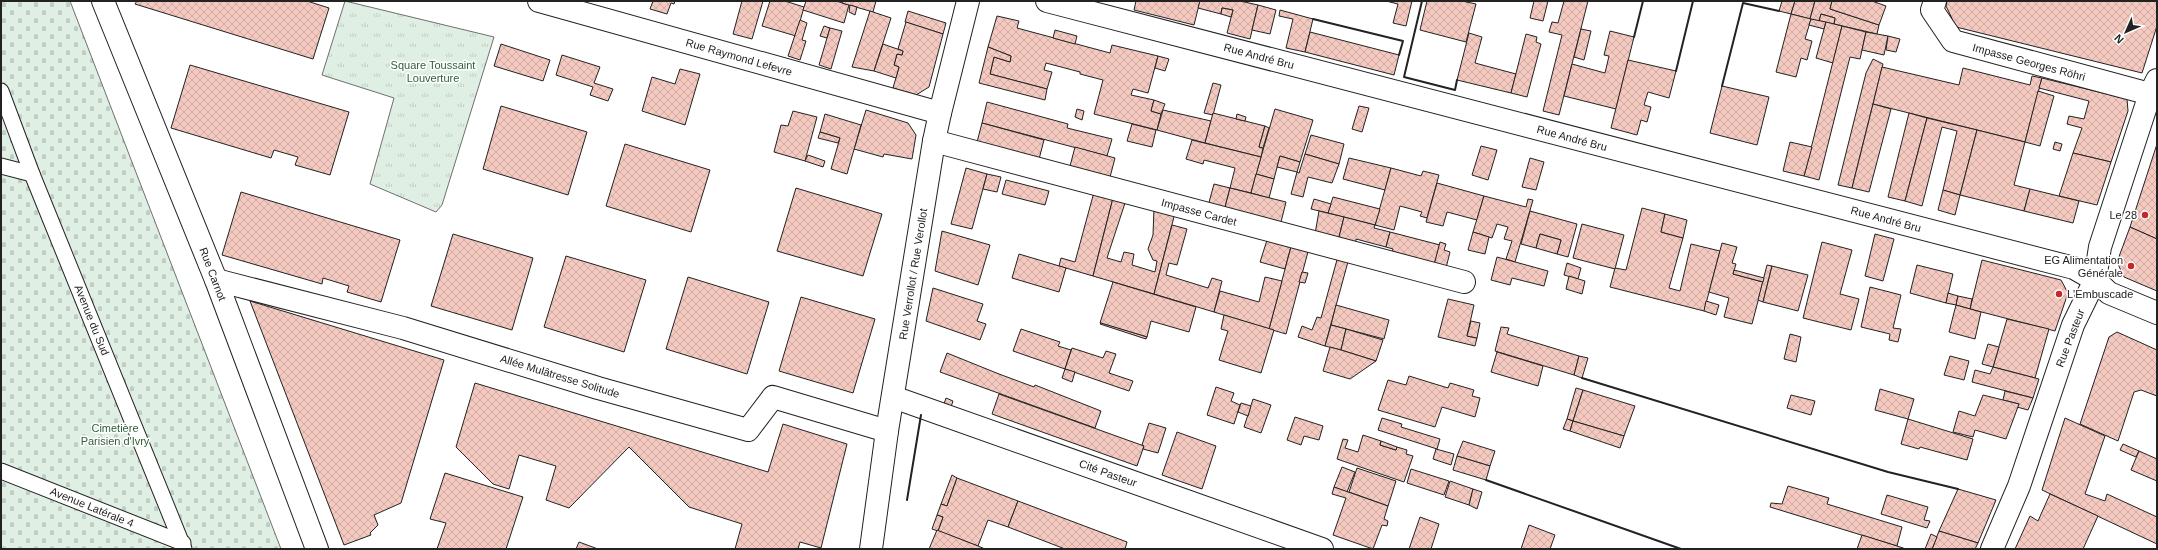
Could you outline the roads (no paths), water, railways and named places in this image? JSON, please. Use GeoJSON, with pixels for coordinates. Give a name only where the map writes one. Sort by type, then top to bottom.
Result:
{"type":"FeatureCollection","features":[{"type":"Feature","properties":{"kind":"street","name":"Rue Carnot"},"geometry":{"type":"LineString","coordinates":[[103,1],[216,280],[317,549]]}},
{"type":"Feature","properties":{"kind":"street","name":"Rue Raymond Lefevre"},"geometry":{"type":"LineString","coordinates":[[539,1],[940,113]]}},
{"type":"Feature","properties":{"kind":"street","name":"Rue Verrollot / Rue Verollot"},"geometry":{"type":"LineString","coordinates":[[871,549],[887,431],[934,141],[968,1]]}},
{"type":"Feature","properties":{"kind":"street","name":"Rue André Bru"},"geometry":{"type":"LineString","coordinates":[[1047,1],[2074,268],[2095,280],[2109,292],[2157,313]]}},
{"type":"Feature","properties":{"kind":"street","name":"Impasse Georges Röhri"},"geometry":{"type":"LineString","coordinates":[[1935,1],[1932,10],[1953,41],[2154,87]]}},
{"type":"Feature","properties":{"kind":"street","name":"Rue Pasteur"},"geometry":{"type":"LineString","coordinates":[[1992,549],[2019,486],[2073,325],[2095,280],[2100,247],[2154,87]]}},
{"type":"Feature","properties":{"kind":"street","name":"Impasse Cardet"},"geometry":{"type":"LineString","coordinates":[[934,141],[1464,282]]}},
{"type":"Feature","properties":{"kind":"street","name":"Allée Mulâtresse Solitude"},"geometry":{"type":"LineString","coordinates":[[216,280],[403,328],[606,390],[748,430],[773,397],[887,431]]}},
{"type":"Feature","properties":{"kind":"street","name":"Cité Pasteur"},"geometry":{"type":"LineString","coordinates":[[893,397],[1322,549]]}},
{"type":"Feature","properties":{"kind":"lane","name":"Avenue du Sud"},"geometry":{"type":"LineString","coordinates":[[1,91],[32,174],[183,546]]}},
{"type":"Feature","properties":{"kind":"lane"},"geometry":{"type":"LineString","coordinates":[[1,166],[32,174]]}},
{"type":"Feature","properties":{"kind":"lane","name":"Avenue Latérale 4"},"geometry":{"type":"LineString","coordinates":[[1,471],[183,546]]}},
{"type":"Feature","properties":{"kind":"place","name":"Le 28"},"geometry":{"type":"Point","coordinates":[2145,215]}},
{"type":"Feature","properties":{"kind":"place","name":"EG Alimentation Générale"},"geometry":{"type":"Point","coordinates":[2131,266]}},
{"type":"Feature","properties":{"kind":"place","name":"L'Embuscade"},"geometry":{"type":"Point","coordinates":[2059,294]}},
{"type":"Feature","properties":{"kind":"park label","name":"Square Toussaint Louverture"},"geometry":{"type":"Point","coordinates":[433,71]}},
{"type":"Feature","properties":{"kind":"park label","name":"Cimetière Parisien d'Ivry"},"geometry":{"type":"Point","coordinates":[115,434]}}]}
